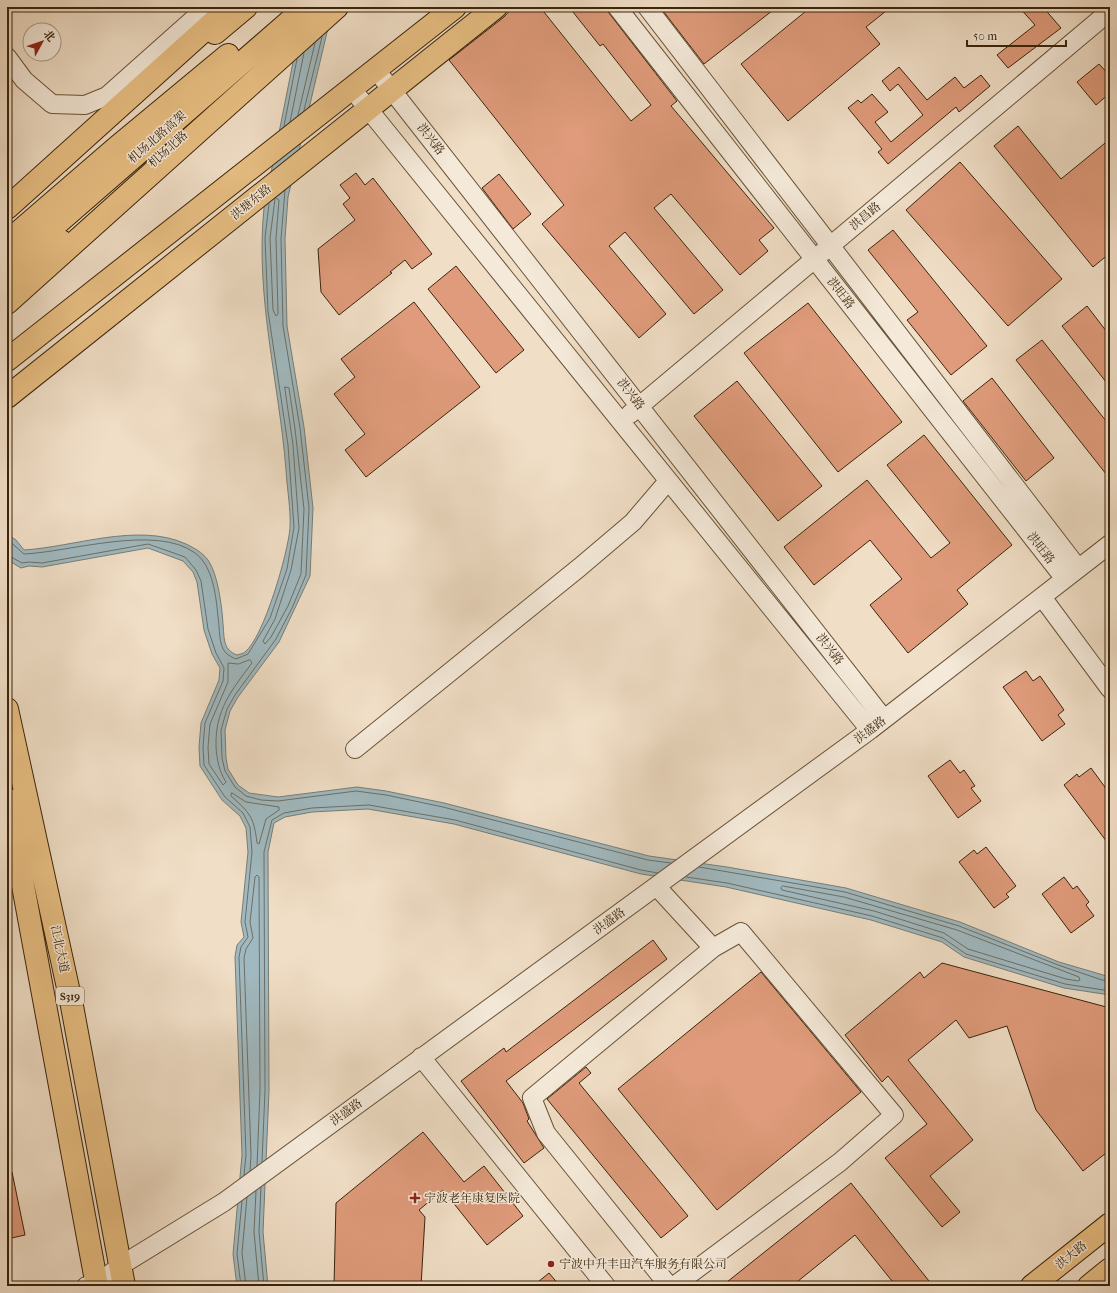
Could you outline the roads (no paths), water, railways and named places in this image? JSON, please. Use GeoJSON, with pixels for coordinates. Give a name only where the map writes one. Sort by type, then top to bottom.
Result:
{"type":"FeatureCollection","features":[{"type":"Feature","properties":{"kind":"main road"},"geometry":{"type":"LineString","coordinates":[[7,209],[230,7]]}},
{"type":"Feature","properties":{"kind":"main road"},"geometry":{"type":"LineString","coordinates":[[7,209],[246,7]]}},
{"type":"Feature","properties":{"kind":"main road","name":"机场北路高架"},"geometry":{"type":"LineString","coordinates":[[7,242],[117,147],[286,7]]}},
{"type":"Feature","properties":{"kind":"main road","name":"机场北路高架"},"geometry":{"type":"LineString","coordinates":[[7,267],[306,7]]}},
{"type":"Feature","properties":{"kind":"main road","name":"机场北路"},"geometry":{"type":"LineString","coordinates":[[7,293],[29,268],[140,174],[256,70],[331,7]]}},
{"type":"Feature","properties":{"kind":"main road"},"geometry":{"type":"LineString","coordinates":[[7,303],[337,7]]}},
{"type":"Feature","properties":{"kind":"main road"},"geometry":{"type":"LineString","coordinates":[[7,360],[455,7]]}},
{"type":"Feature","properties":{"kind":"main road","name":"洪塘东路"},"geometry":{"type":"LineString","coordinates":[[7,397],[496,7]]}},
{"type":"Feature","properties":{"kind":"main road","name":"江北大道"},"geometry":{"type":"LineString","coordinates":[[7,709],[72,1006],[122,1276]]}},
{"type":"Feature","properties":{"kind":"main road","name":"江北大道"},"geometry":{"type":"LineString","coordinates":[[7,799],[14,871],[94,1285]]}},
{"type":"Feature","properties":{"kind":"main road","name":"洪大路"},"geometry":{"type":"LineString","coordinates":[[1032,1286],[1110,1224]]}},
{"type":"Feature","properties":{"kind":"main road"},"geometry":{"type":"LineString","coordinates":[[1089,1286],[1110,1269]]}},
{"type":"Feature","properties":{"kind":"street"},"geometry":{"type":"LineString","coordinates":[[7,57],[24,80],[52,104],[85,105],[107,96],[208,7]]}},
{"type":"Feature","properties":{"kind":"street","name":"洪旺路"},"geometry":{"type":"LineString","coordinates":[[617,7],[814,259],[1071,574]]}},
{"type":"Feature","properties":{"kind":"street","name":"洪旺路"},"geometry":{"type":"LineString","coordinates":[[647,7],[830,246],[1071,574]]}},
{"type":"Feature","properties":{"kind":"street","name":"洪昌路"},"geometry":{"type":"LineString","coordinates":[[621,422],[1106,13]]}},
{"type":"Feature","properties":{"kind":"street","name":"洪兴路"},"geometry":{"type":"LineString","coordinates":[[376,70],[884,719]]}},
{"type":"Feature","properties":{"kind":"street","name":"洪兴路"},"geometry":{"type":"LineString","coordinates":[[352,89],[870,730]]}},
{"type":"Feature","properties":{"kind":"street"},"geometry":{"type":"LineString","coordinates":[[355,749],[633,522],[668,481]]}},
{"type":"Feature","properties":{"kind":"street","name":"洪盛路"},"geometry":{"type":"LineString","coordinates":[[94,1285],[122,1276],[224,1202],[870,730],[1110,544]]}},
{"type":"Feature","properties":{"kind":"street"},"geometry":{"type":"LineString","coordinates":[[1042,597],[1110,689]]}},
{"type":"Feature","properties":{"kind":"street"},"geometry":{"type":"LineString","coordinates":[[662,882],[713,948]]}},
{"type":"Feature","properties":{"kind":"street"},"geometry":{"type":"LineString","coordinates":[[669,1286],[546,1133],[532,1098],[713,948],[741,932],[894,1115],[840,1162],[674,1286]]}},
{"type":"Feature","properties":{"kind":"street"},"geometry":{"type":"LineString","coordinates":[[421,1057],[606,1286]]}},
{"type":"Feature","properties":{"kind":"water"},"geometry":{"type":"Polygon","coordinates":[[[304,7],[333,7],[288,197],[285,239],[287,326],[304,427],[313,508],[310,576],[279,642],[238,697],[230,711],[225,730],[226,758],[228,769],[238,785],[249,793],[278,797],[357,787],[386,791],[444,803],[649,856],[727,867],[846,888],[960,922],[1059,962],[1110,977],[1110,995],[1064,988],[964,957],[942,942],[871,920],[726,887],[641,874],[454,824],[368,809],[312,812],[285,817],[274,823],[268,852],[269,1091],[263,1232],[268,1286],[237,1286],[233,1254],[242,1155],[235,957],[237,945],[244,937],[241,922],[248,852],[246,828],[240,816],[222,800],[200,766],[199,747],[201,723],[219,680],[220,668],[212,654],[204,630],[197,582],[193,572],[183,561],[148,548],[42,567],[29,566],[21,568],[7,561],[7,534],[16,540],[24,550],[127,535],[147,535],[167,538],[186,544],[203,555],[211,566],[219,591],[224,638],[227,647],[234,654],[237,655],[244,653],[260,630],[280,574],[290,528],[283,437],[265,306],[262,241],[264,208],[304,7]]]}},
{"type":"Feature","properties":{"kind":"place","name":"宁波老年康复医院"},"geometry":{"type":"Point","coordinates":[415,1198]}},
{"type":"Feature","properties":{"kind":"place","name":"宁波中升丰田汽车服务有限公司"},"geometry":{"type":"Point","coordinates":[551,1264]}}]}
